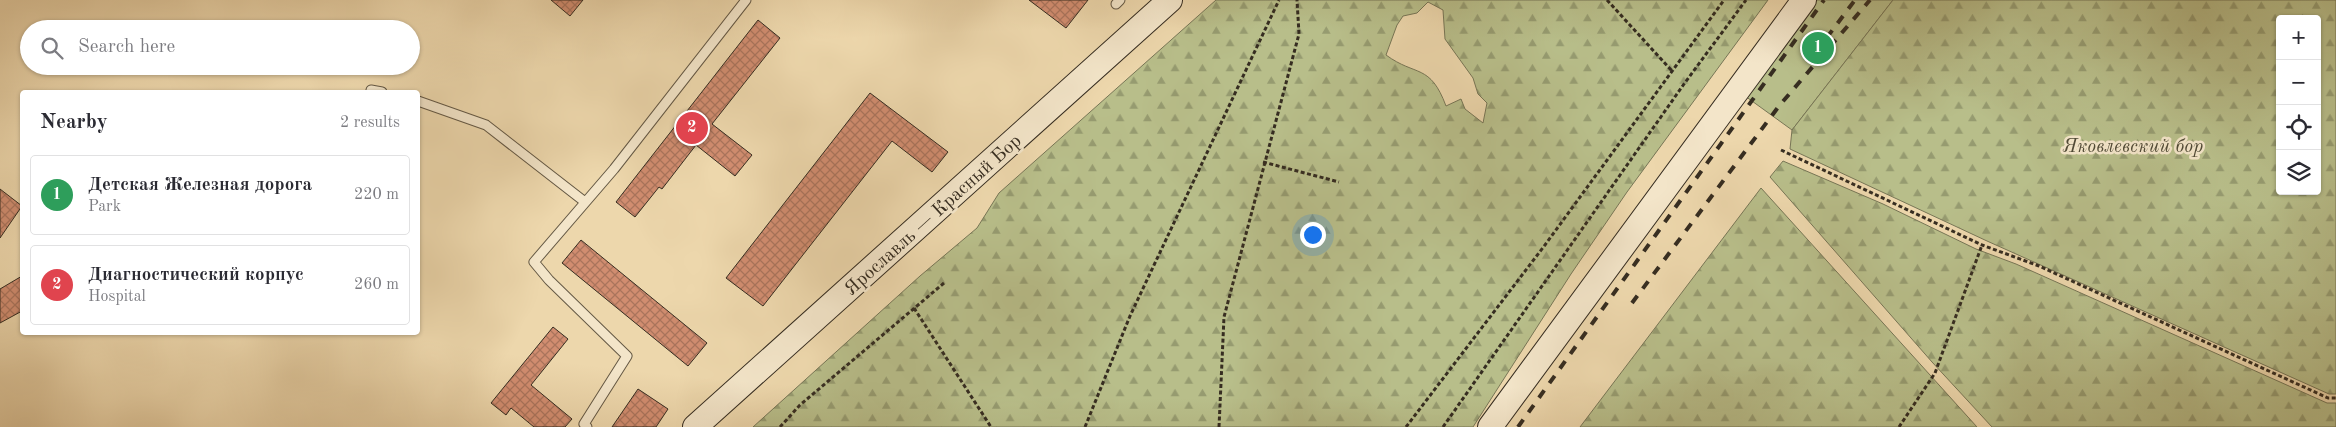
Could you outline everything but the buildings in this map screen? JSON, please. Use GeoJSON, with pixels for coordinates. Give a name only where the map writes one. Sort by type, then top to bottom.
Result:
{"type":"FeatureCollection","features":[{"type":"Feature","properties":{"kind":"street","name":"Ярославль — Красный Бор"},"geometry":{"type":"LineString","coordinates":[[695,427],[1170,0]]}},
{"type":"Feature","properties":{"kind":"street"},"geometry":{"type":"LineString","coordinates":[[1490,427],[1804,0]]}},
{"type":"Feature","properties":{"kind":"lane"},"geometry":{"type":"LineString","coordinates":[[587,427],[584,424],[627,356],[549,280],[534,262],[585,202],[746,0]]}},
{"type":"Feature","properties":{"kind":"lane"},"geometry":{"type":"LineString","coordinates":[[420,102],[486,125],[585,202]]}},
{"type":"Feature","properties":{"kind":"path"},"geometry":{"type":"LineString","coordinates":[[1085,427],[1130,316],[1279,0]]}},
{"type":"Feature","properties":{"kind":"path"},"geometry":{"type":"LineString","coordinates":[[1219,427],[1224,317],[1263,162],[1299,34],[1297,0]]}},
{"type":"Feature","properties":{"kind":"path"},"geometry":{"type":"LineString","coordinates":[[1607,0],[1672,71]]}},
{"type":"Feature","properties":{"kind":"path"},"geometry":{"type":"LineString","coordinates":[[1406,427],[1545,245],[1724,0]]}},
{"type":"Feature","properties":{"kind":"path"},"geometry":{"type":"LineString","coordinates":[[1443,427],[1684,84],[1746,0]]}},
{"type":"Feature","properties":{"kind":"path"},"geometry":{"type":"LineString","coordinates":[[1781,150],[1982,245],[2039,266],[2328,398],[2336,398]]}},
{"type":"Feature","properties":{"kind":"path"},"geometry":{"type":"LineString","coordinates":[[1263,162],[1338,182]]}},
{"type":"Feature","properties":{"kind":"path"},"geometry":{"type":"LineString","coordinates":[[1900,427],[1935,373],[1982,245]]}},
{"type":"Feature","properties":{"kind":"path"},"geometry":{"type":"LineString","coordinates":[[780,427],[800,405],[944,283]]}},
{"type":"Feature","properties":{"kind":"path"},"geometry":{"type":"LineString","coordinates":[[914,308],[991,427]]}},
{"type":"Feature","properties":{"kind":"green space"},"geometry":{"type":"Polygon","coordinates":[[[1216,0],[1768,0],[1627,192],[1571,274],[1473,427],[753,427],[920,276],[977,228],[999,193],[1216,0]],[[1428,2],[1417,13],[1403,16],[1397,25],[1386,55],[1428,77],[1440,92],[1446,106],[1461,99],[1465,109],[1483,123],[1487,103],[1478,94],[1473,78],[1445,39],[1443,10],[1428,2]]]}},
{"type":"Feature","properties":{"kind":"green space"},"geometry":{"type":"Polygon","coordinates":[[[1817,0],[1893,0],[1792,130],[1745,96],[1817,0]]]}},
{"type":"Feature","properties":{"kind":"green space","name":"Яковлевский бор"},"geometry":{"type":"Polygon","coordinates":[[[1893,0],[2336,0],[2336,394],[2329,394],[1987,241],[1790,149],[1792,130],[1893,0]]]}},
{"type":"Feature","properties":{"kind":"green space"},"geometry":{"type":"Polygon","coordinates":[[[1783,161],[1883,204],[1976,249],[2016,264],[2327,403],[2336,403],[2336,427],[1992,427],[1932,362],[1770,177],[1783,161]]]}},
{"type":"Feature","properties":{"kind":"green space"},"geometry":{"type":"Polygon","coordinates":[[[1761,188],[1977,427],[1580,427],[1761,188]]]}},
{"type":"Feature","properties":{"kind":"railway"},"geometry":{"type":"LineString","coordinates":[[1518,427],[1824,0]]}},
{"type":"Feature","properties":{"kind":"railway"},"geometry":{"type":"LineString","coordinates":[[1816,52],[1855,0]]}},
{"type":"Feature","properties":{"kind":"railway"},"geometry":{"type":"LineString","coordinates":[[1632,303],[1779,106],[1870,0]]}},
{"type":"Feature","properties":{"kind":"place","name":"Детская Железная дорога"},"geometry":{"type":"Point","coordinates":[1818,48]}},
{"type":"Feature","properties":{"kind":"place","name":"Диагностический корпус"},"geometry":{"type":"Point","coordinates":[692,128]}}]}
